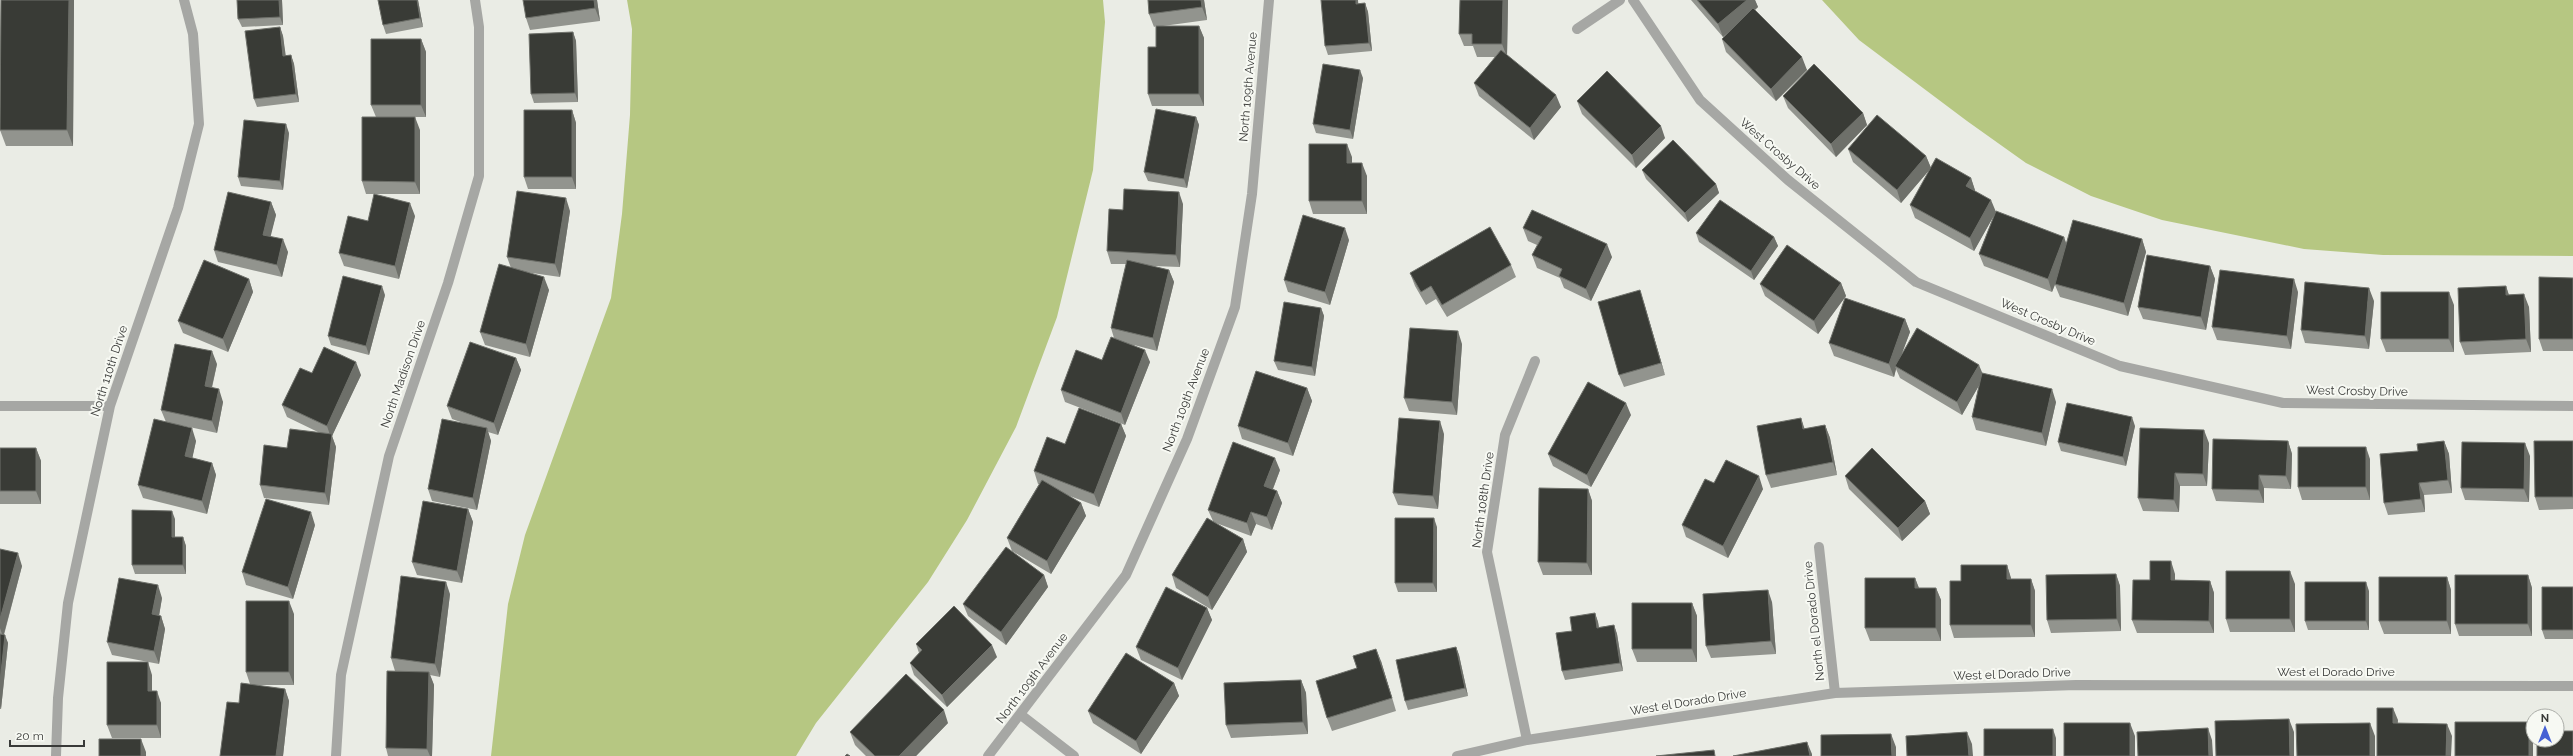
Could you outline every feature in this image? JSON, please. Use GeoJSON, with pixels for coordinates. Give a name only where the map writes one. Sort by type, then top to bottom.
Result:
{"type":"FeatureCollection","features":[{"type":"Feature","properties":{"kind":"street","name":"North 110th Drive"},"geometry":{"type":"LineString","coordinates":[[56,756],[58,698],[68,603],[110,406],[178,208],[199,124],[193,34],[184,0]]}},
{"type":"Feature","properties":{"kind":"street","name":"North Madison Drive"},"geometry":{"type":"LineString","coordinates":[[336,756],[342,675],[389,456],[448,283],[479,176],[479,28],[475,0]]}},
{"type":"Feature","properties":{"kind":"street","name":"North 109th Avenue"},"geometry":{"type":"LineString","coordinates":[[988,756],[1021,715],[1126,575],[1187,439],[1235,307],[1252,194],[1269,0]]}},
{"type":"Feature","properties":{"kind":"street"},"geometry":{"type":"LineString","coordinates":[[1577,29],[1620,0]]}},
{"type":"Feature","properties":{"kind":"street","name":"West Crosby Drive"},"geometry":{"type":"LineString","coordinates":[[1633,0],[1700,100],[1788,180],[1916,282],[2120,366],[2283,403],[2573,406]]}},
{"type":"Feature","properties":{"kind":"street","name":"North 108th Drive"},"geometry":{"type":"LineString","coordinates":[[1527,740],[1487,552],[1505,435],[1535,362]]}},
{"type":"Feature","properties":{"kind":"street"},"geometry":{"type":"LineString","coordinates":[[0,406],[110,406]]}},
{"type":"Feature","properties":{"kind":"street","name":"North el Dorado Drive"},"geometry":{"type":"LineString","coordinates":[[1819,547],[1835,693]]}},
{"type":"Feature","properties":{"kind":"street","name":"West el Dorado Drive"},"geometry":{"type":"LineString","coordinates":[[1457,756],[1527,740],[1835,693],[2076,685],[2573,686]]}},
{"type":"Feature","properties":{"kind":"street"},"geometry":{"type":"LineString","coordinates":[[1021,715],[1074,756]]}},
{"type":"Feature","properties":{"kind":"green space"},"geometry":{"type":"Polygon","coordinates":[[[627,0],[1103,0],[1105,22],[1093,170],[1057,317],[1016,427],[967,520],[928,582],[816,723],[796,756],[491,756],[508,604],[525,535],[611,298],[622,214],[630,115],[632,29],[627,0]]]}},
{"type":"Feature","properties":{"kind":"green space"},"geometry":{"type":"Polygon","coordinates":[[[1822,0],[2573,0],[2573,256],[2383,255],[2304,249],[2162,220],[2091,196],[2026,163],[1967,121],[1859,40],[1822,0]]]}},
{"type":"Feature","properties":{"kind":"building"},"geometry":{"type":"Polygon","coordinates":[[[1,0],[69,0],[67,130],[0,130],[1,0]]]}},
{"type":"Feature","properties":{"kind":"building"},"geometry":{"type":"Polygon","coordinates":[[[237,0],[279,0],[280,17],[238,19],[237,0]]]}},
{"type":"Feature","properties":{"kind":"building"},"geometry":{"type":"Polygon","coordinates":[[[378,0],[417,0],[420,18],[383,25],[378,0]]]}},
{"type":"Feature","properties":{"kind":"building"},"geometry":{"type":"Polygon","coordinates":[[[523,0],[594,0],[595,8],[526,18],[523,0]]]}},
{"type":"Feature","properties":{"kind":"building"},"geometry":{"type":"Polygon","coordinates":[[[1148,0],[1201,0],[1202,7],[1149,14],[1148,0]]]}},
{"type":"Feature","properties":{"kind":"building"},"geometry":{"type":"Polygon","coordinates":[[[1321,0],[1356,0],[1356,4],[1365,3],[1369,43],[1325,46],[1321,0]]]}},
{"type":"Feature","properties":{"kind":"building"},"geometry":{"type":"Polygon","coordinates":[[[1460,0],[1503,0],[1502,44],[1472,44],[1472,34],[1459,34],[1460,0]]]}},
{"type":"Feature","properties":{"kind":"building"},"geometry":{"type":"Polygon","coordinates":[[[1697,0],[1747,0],[1718,24],[1697,0]]]}},
{"type":"Feature","properties":{"kind":"building"},"geometry":{"type":"Polygon","coordinates":[[[1753,8],[1802,57],[1771,89],[1722,39],[1753,8]]]}},
{"type":"Feature","properties":{"kind":"building"},"geometry":{"type":"Polygon","coordinates":[[[1156,26],[1199,26],[1199,94],[1148,94],[1148,47],[1156,47],[1156,26]]]}},
{"type":"Feature","properties":{"kind":"building"},"geometry":{"type":"Polygon","coordinates":[[[280,27],[283,56],[291,55],[296,94],[254,99],[245,31],[280,27]]]}},
{"type":"Feature","properties":{"kind":"building"},"geometry":{"type":"Polygon","coordinates":[[[573,32],[575,93],[531,94],[529,34],[573,32]]]}},
{"type":"Feature","properties":{"kind":"building"},"geometry":{"type":"Polygon","coordinates":[[[371,39],[421,39],[421,105],[371,105],[371,39]]]}},
{"type":"Feature","properties":{"kind":"building"},"geometry":{"type":"Polygon","coordinates":[[[1501,50],[1556,95],[1530,128],[1474,83],[1501,50]]]}},
{"type":"Feature","properties":{"kind":"building"},"geometry":{"type":"Polygon","coordinates":[[[1323,64],[1360,70],[1350,130],[1313,124],[1323,64]]]}},
{"type":"Feature","properties":{"kind":"building"},"geometry":{"type":"Polygon","coordinates":[[[1814,64],[1863,113],[1831,144],[1783,96],[1814,64]]]}},
{"type":"Feature","properties":{"kind":"building"},"geometry":{"type":"Polygon","coordinates":[[[1607,71],[1661,126],[1632,155],[1577,101],[1607,71]]]}},
{"type":"Feature","properties":{"kind":"building"},"geometry":{"type":"Polygon","coordinates":[[[1156,109],[1196,117],[1184,179],[1144,172],[1156,109]]]}},
{"type":"Feature","properties":{"kind":"building"},"geometry":{"type":"Polygon","coordinates":[[[524,110],[572,110],[572,177],[524,177],[524,110]]]}},
{"type":"Feature","properties":{"kind":"building"},"geometry":{"type":"Polygon","coordinates":[[[1877,115],[1926,156],[1897,190],[1848,149],[1877,115]]]}},
{"type":"Feature","properties":{"kind":"building"},"geometry":{"type":"Polygon","coordinates":[[[362,117],[415,117],[415,182],[362,181],[362,117]]]}},
{"type":"Feature","properties":{"kind":"building"},"geometry":{"type":"Polygon","coordinates":[[[244,120],[286,124],[280,181],[238,177],[244,120]]]}},
{"type":"Feature","properties":{"kind":"building"},"geometry":{"type":"Polygon","coordinates":[[[1673,140],[1716,184],[1685,213],[1642,170],[1673,140]]]}},
{"type":"Feature","properties":{"kind":"building"},"geometry":{"type":"Polygon","coordinates":[[[1309,144],[1347,144],[1347,163],[1362,163],[1362,201],[1309,201],[1309,144]]]}},
{"type":"Feature","properties":{"kind":"building"},"geometry":{"type":"Polygon","coordinates":[[[1936,158],[1971,178],[1966,186],[1991,200],[1970,238],[1910,205],[1936,158]]]}},
{"type":"Feature","properties":{"kind":"building"},"geometry":{"type":"Polygon","coordinates":[[[1124,189],[1179,192],[1176,255],[1107,251],[1109,209],[1123,210],[1124,189]]]}},
{"type":"Feature","properties":{"kind":"building"},"geometry":{"type":"Polygon","coordinates":[[[517,191],[566,198],[555,264],[507,257],[517,191]]]}},
{"type":"Feature","properties":{"kind":"building"},"geometry":{"type":"Polygon","coordinates":[[[228,192],[271,202],[263,235],[283,239],[277,265],[214,250],[228,192]]]}},
{"type":"Feature","properties":{"kind":"building"},"geometry":{"type":"Polygon","coordinates":[[[374,194],[410,203],[395,266],[339,253],[348,216],[368,221],[374,194]]]}},
{"type":"Feature","properties":{"kind":"building"},"geometry":{"type":"Polygon","coordinates":[[[1720,200],[1774,237],[1751,271],[1696,233],[1720,200]]]}},
{"type":"Feature","properties":{"kind":"building"},"geometry":{"type":"Polygon","coordinates":[[[1532,210],[1607,244],[1586,289],[1559,276],[1562,269],[1532,255],[1542,237],[1523,228],[1532,210]]]}},
{"type":"Feature","properties":{"kind":"building"},"geometry":{"type":"Polygon","coordinates":[[[1996,211],[2064,237],[2048,279],[1979,254],[1996,211]]]}},
{"type":"Feature","properties":{"kind":"building"},"geometry":{"type":"Polygon","coordinates":[[[1303,215],[1345,228],[1325,292],[1284,280],[1303,215]]]}},
{"type":"Feature","properties":{"kind":"building"},"geometry":{"type":"Polygon","coordinates":[[[2073,220],[2142,239],[2124,303],[2055,284],[2073,220]]]}},
{"type":"Feature","properties":{"kind":"building"},"geometry":{"type":"Polygon","coordinates":[[[1490,227],[1511,265],[1442,305],[1431,286],[1421,292],[1410,273],[1490,227]]]}},
{"type":"Feature","properties":{"kind":"building"},"geometry":{"type":"Polygon","coordinates":[[[1787,245],[1841,283],[1814,321],[1760,284],[1787,245]]]}},
{"type":"Feature","properties":{"kind":"building"},"geometry":{"type":"Polygon","coordinates":[[[2147,255],[2210,266],[2201,317],[2138,307],[2147,255]]]}},
{"type":"Feature","properties":{"kind":"building"},"geometry":{"type":"Polygon","coordinates":[[[204,260],[249,279],[223,339],[178,321],[204,260]]]}},
{"type":"Feature","properties":{"kind":"building"},"geometry":{"type":"Polygon","coordinates":[[[1127,260],[1169,270],[1153,338],[1111,328],[1127,260]]]}},
{"type":"Feature","properties":{"kind":"building"},"geometry":{"type":"Polygon","coordinates":[[[499,264],[544,277],[526,344],[480,332],[499,264]]]}},
{"type":"Feature","properties":{"kind":"building"},"geometry":{"type":"Polygon","coordinates":[[[2220,270],[2294,279],[2287,336],[2212,327],[2220,270]]]}},
{"type":"Feature","properties":{"kind":"building"},"geometry":{"type":"Polygon","coordinates":[[[343,276],[382,286],[366,346],[328,336],[343,276]]]}},
{"type":"Feature","properties":{"kind":"building"},"geometry":{"type":"Polygon","coordinates":[[[2539,277],[2573,278],[2573,339],[2539,339],[2539,277]]]}},
{"type":"Feature","properties":{"kind":"building"},"geometry":{"type":"Polygon","coordinates":[[[2305,282],[2369,288],[2365,336],[2301,330],[2305,282]]]}},
{"type":"Feature","properties":{"kind":"building"},"geometry":{"type":"Polygon","coordinates":[[[2506,286],[2506,295],[2524,294],[2526,339],[2460,342],[2458,288],[2506,286]]]}},
{"type":"Feature","properties":{"kind":"building"},"geometry":{"type":"Polygon","coordinates":[[[1640,290],[1661,363],[1619,375],[1598,302],[1640,290]]]}},
{"type":"Feature","properties":{"kind":"building"},"geometry":{"type":"Polygon","coordinates":[[[2381,292],[2449,292],[2449,339],[2381,339],[2381,292]]]}},
{"type":"Feature","properties":{"kind":"building"},"geometry":{"type":"Polygon","coordinates":[[[1845,298],[1905,319],[1889,364],[1829,343],[1845,298]]]}},
{"type":"Feature","properties":{"kind":"building"},"geometry":{"type":"Polygon","coordinates":[[[1284,302],[1321,308],[1312,367],[1274,361],[1284,302]]]}},
{"type":"Feature","properties":{"kind":"building"},"geometry":{"type":"Polygon","coordinates":[[[1410,328],[1458,331],[1452,402],[1404,398],[1410,328]]]}},
{"type":"Feature","properties":{"kind":"building"},"geometry":{"type":"Polygon","coordinates":[[[1917,328],[1979,365],[1957,402],[1895,366],[1917,328]]]}},
{"type":"Feature","properties":{"kind":"building"},"geometry":{"type":"Polygon","coordinates":[[[1111,337],[1145,350],[1121,413],[1061,390],[1076,350],[1102,360],[1111,337]]]}},
{"type":"Feature","properties":{"kind":"building"},"geometry":{"type":"Polygon","coordinates":[[[470,342],[516,358],[494,423],[447,406],[470,342]]]}},
{"type":"Feature","properties":{"kind":"building"},"geometry":{"type":"Polygon","coordinates":[[[175,344],[212,351],[205,386],[219,389],[212,421],[161,410],[175,344]]]}},
{"type":"Feature","properties":{"kind":"building"},"geometry":{"type":"Polygon","coordinates":[[[324,347],[356,362],[327,426],[282,405],[300,368],[312,373],[324,347]]]}},
{"type":"Feature","properties":{"kind":"building"},"geometry":{"type":"Polygon","coordinates":[[[1256,371],[1307,388],[1288,443],[1238,426],[1256,371]]]}},
{"type":"Feature","properties":{"kind":"building"},"geometry":{"type":"Polygon","coordinates":[[[1982,373],[2052,389],[2042,433],[1972,417],[1982,373]]]}},
{"type":"Feature","properties":{"kind":"building"},"geometry":{"type":"Polygon","coordinates":[[[1588,382],[1626,403],[1587,475],[1548,454],[1588,382]]]}},
{"type":"Feature","properties":{"kind":"building"},"geometry":{"type":"Polygon","coordinates":[[[2067,403],[2132,417],[2123,457],[2058,442],[2067,403]]]}},
{"type":"Feature","properties":{"kind":"building"},"geometry":{"type":"Polygon","coordinates":[[[1079,408],[1121,424],[1094,494],[1034,471],[1047,437],[1065,444],[1079,408]]]}},
{"type":"Feature","properties":{"kind":"building"},"geometry":{"type":"Polygon","coordinates":[[[1399,418],[1440,421],[1433,496],[1393,493],[1399,418]]]}},
{"type":"Feature","properties":{"kind":"building"},"geometry":{"type":"Polygon","coordinates":[[[1801,418],[1803,429],[1825,425],[1833,462],[1766,475],[1757,426],[1801,418]]]}},
{"type":"Feature","properties":{"kind":"building"},"geometry":{"type":"Polygon","coordinates":[[[154,419],[192,428],[185,456],[212,463],[202,501],[138,485],[154,419]]]}},
{"type":"Feature","properties":{"kind":"building"},"geometry":{"type":"Polygon","coordinates":[[[442,419],[487,428],[473,498],[428,489],[442,419]]]}},
{"type":"Feature","properties":{"kind":"building"},"geometry":{"type":"Polygon","coordinates":[[[2140,428],[2204,430],[2203,474],[2175,473],[2174,500],[2138,498],[2140,428]]]}},
{"type":"Feature","properties":{"kind":"building"},"geometry":{"type":"Polygon","coordinates":[[[290,429],[332,434],[325,493],[260,485],[264,445],[287,448],[290,429]]]}},
{"type":"Feature","properties":{"kind":"building"},"geometry":{"type":"Polygon","coordinates":[[[2213,439],[2288,441],[2286,476],[2259,475],[2259,490],[2212,489],[2213,439]]]}},
{"type":"Feature","properties":{"kind":"building"},"geometry":{"type":"Polygon","coordinates":[[[2444,441],[2448,480],[2419,483],[2421,499],[2384,503],[2380,454],[2418,451],[2417,444],[2444,441]]]}},
{"type":"Feature","properties":{"kind":"building"},"geometry":{"type":"Polygon","coordinates":[[[2534,441],[2573,441],[2573,497],[2535,497],[2534,441]]]}},
{"type":"Feature","properties":{"kind":"building"},"geometry":{"type":"Polygon","coordinates":[[[1233,442],[1275,458],[1264,486],[1277,491],[1267,517],[1251,512],[1247,523],[1208,510],[1233,442]]]}},
{"type":"Feature","properties":{"kind":"building"},"geometry":{"type":"Polygon","coordinates":[[[2462,442],[2525,443],[2524,489],[2461,488],[2462,442]]]}},
{"type":"Feature","properties":{"kind":"building"},"geometry":{"type":"Polygon","coordinates":[[[2298,447],[2366,447],[2366,487],[2298,487],[2298,447]]]}},
{"type":"Feature","properties":{"kind":"building"},"geometry":{"type":"Polygon","coordinates":[[[0,448],[36,448],[36,491],[0,491],[0,448]]]}},
{"type":"Feature","properties":{"kind":"building"},"geometry":{"type":"Polygon","coordinates":[[[1872,448],[1925,501],[1898,528],[1845,476],[1872,448]]]}},
{"type":"Feature","properties":{"kind":"building"},"geometry":{"type":"Polygon","coordinates":[[[1726,460],[1759,476],[1723,546],[1682,525],[1705,479],[1714,483],[1726,460]]]}},
{"type":"Feature","properties":{"kind":"building"},"geometry":{"type":"Polygon","coordinates":[[[1042,480],[1081,503],[1047,561],[1007,538],[1042,480]]]}},
{"type":"Feature","properties":{"kind":"building"},"geometry":{"type":"Polygon","coordinates":[[[1539,488],[1588,489],[1587,563],[1538,562],[1539,488]]]}},
{"type":"Feature","properties":{"kind":"building"},"geometry":{"type":"Polygon","coordinates":[[[266,499],[311,512],[288,587],[242,572],[266,499]]]}},
{"type":"Feature","properties":{"kind":"building"},"geometry":{"type":"Polygon","coordinates":[[[423,501],[468,509],[457,571],[412,562],[423,501]]]}},
{"type":"Feature","properties":{"kind":"building"},"geometry":{"type":"Polygon","coordinates":[[[132,510],[172,511],[172,537],[183,537],[183,565],[132,565],[132,510]]]}},
{"type":"Feature","properties":{"kind":"building"},"geometry":{"type":"Polygon","coordinates":[[[1207,518],[1243,539],[1208,597],[1172,575],[1207,518]]]}},
{"type":"Feature","properties":{"kind":"building"},"geometry":{"type":"Polygon","coordinates":[[[1395,518],[1434,518],[1433,583],[1395,583],[1395,518]]]}},
{"type":"Feature","properties":{"kind":"building"},"geometry":{"type":"Polygon","coordinates":[[[1006,547],[1044,575],[1001,632],[963,604],[1006,547]]]}},
{"type":"Feature","properties":{"kind":"building"},"geometry":{"type":"Polygon","coordinates":[[[0,549],[18,553],[0,619],[0,549]]]}},
{"type":"Feature","properties":{"kind":"building"},"geometry":{"type":"Polygon","coordinates":[[[2150,561],[2171,561],[2171,580],[2210,581],[2209,621],[2132,620],[2133,580],[2150,580],[2150,561]]]}},
{"type":"Feature","properties":{"kind":"building"},"geometry":{"type":"Polygon","coordinates":[[[1961,565],[2007,565],[2007,579],[2031,579],[2031,625],[1950,625],[1950,581],[1961,581],[1961,565]]]}},
{"type":"Feature","properties":{"kind":"building"},"geometry":{"type":"Polygon","coordinates":[[[2226,571],[2290,571],[2290,619],[2226,619],[2226,571]]]}},
{"type":"Feature","properties":{"kind":"building"},"geometry":{"type":"Polygon","coordinates":[[[2116,574],[2117,619],[2047,620],[2046,575],[2116,574]]]}},
{"type":"Feature","properties":{"kind":"building"},"geometry":{"type":"Polygon","coordinates":[[[2455,575],[2528,575],[2528,624],[2455,624],[2455,575]]]}},
{"type":"Feature","properties":{"kind":"building"},"geometry":{"type":"Polygon","coordinates":[[[401,576],[446,582],[435,664],[391,658],[401,576]]]}},
{"type":"Feature","properties":{"kind":"building"},"geometry":{"type":"Polygon","coordinates":[[[2379,577],[2447,577],[2447,621],[2379,621],[2379,577]]]}},
{"type":"Feature","properties":{"kind":"building"},"geometry":{"type":"Polygon","coordinates":[[[119,578],[158,585],[152,614],[161,616],[154,651],[107,642],[119,578]]]}},
{"type":"Feature","properties":{"kind":"building"},"geometry":{"type":"Polygon","coordinates":[[[1865,578],[1915,578],[1915,588],[1936,588],[1936,628],[1865,628],[1865,578]]]}},
{"type":"Feature","properties":{"kind":"building"},"geometry":{"type":"Polygon","coordinates":[[[2305,582],[2366,582],[2366,621],[2305,621],[2305,582]]]}},
{"type":"Feature","properties":{"kind":"building"},"geometry":{"type":"Polygon","coordinates":[[[1166,587],[1207,608],[1178,668],[1136,647],[1166,587]]]}},
{"type":"Feature","properties":{"kind":"building"},"geometry":{"type":"Polygon","coordinates":[[[2542,587],[2573,587],[2573,630],[2542,630],[2542,587]]]}},
{"type":"Feature","properties":{"kind":"building"},"geometry":{"type":"Polygon","coordinates":[[[1768,590],[1771,641],[1706,646],[1703,594],[1768,590]]]}},
{"type":"Feature","properties":{"kind":"building"},"geometry":{"type":"Polygon","coordinates":[[[246,601],[289,601],[289,672],[246,672],[246,601]]]}},
{"type":"Feature","properties":{"kind":"building"},"geometry":{"type":"Polygon","coordinates":[[[1632,603],[1692,603],[1692,649],[1632,649],[1632,603]]]}},
{"type":"Feature","properties":{"kind":"building"},"geometry":{"type":"Polygon","coordinates":[[[954,606],[992,645],[942,695],[910,663],[922,650],[916,644],[954,606]]]}},
{"type":"Feature","properties":{"kind":"building"},"geometry":{"type":"Polygon","coordinates":[[[1595,613],[1597,628],[1614,625],[1620,663],[1562,671],[1556,633],[1572,631],[1570,617],[1595,613]]]}},
{"type":"Feature","properties":{"kind":"building"},"geometry":{"type":"Polygon","coordinates":[[[0,634],[5,635],[0,682],[0,634]]]}},
{"type":"Feature","properties":{"kind":"building"},"geometry":{"type":"Polygon","coordinates":[[[1456,647],[1465,688],[1405,701],[1396,660],[1456,647]]]}},
{"type":"Feature","properties":{"kind":"building"},"geometry":{"type":"Polygon","coordinates":[[[1376,649],[1392,698],[1327,718],[1316,681],[1357,668],[1353,656],[1376,649]]]}},
{"type":"Feature","properties":{"kind":"building"},"geometry":{"type":"Polygon","coordinates":[[[1126,653],[1174,683],[1136,741],[1088,711],[1126,653]]]}},
{"type":"Feature","properties":{"kind":"building"},"geometry":{"type":"Polygon","coordinates":[[[107,662],[148,662],[148,691],[157,691],[157,725],[107,725],[107,662]]]}},
{"type":"Feature","properties":{"kind":"building"},"geometry":{"type":"Polygon","coordinates":[[[387,671],[429,672],[427,749],[386,748],[387,671]]]}},
{"type":"Feature","properties":{"kind":"building"},"geometry":{"type":"Polygon","coordinates":[[[906,674],[944,710],[899,756],[875,756],[850,732],[906,674]]]}},
{"type":"Feature","properties":{"kind":"building"},"geometry":{"type":"Polygon","coordinates":[[[1301,680],[1303,722],[1226,725],[1224,683],[1301,680]]]}},
{"type":"Feature","properties":{"kind":"building"},"geometry":{"type":"Polygon","coordinates":[[[241,683],[285,689],[276,756],[220,756],[227,702],[239,703],[241,683]]]}},
{"type":"Feature","properties":{"kind":"building"},"geometry":{"type":"Polygon","coordinates":[[[2377,708],[2393,708],[2393,723],[2447,724],[2446,756],[2377,756],[2377,708]]]}},
{"type":"Feature","properties":{"kind":"building"},"geometry":{"type":"Polygon","coordinates":[[[2289,719],[2290,756],[2216,756],[2215,721],[2289,719]]]}},
{"type":"Feature","properties":{"kind":"building"},"geometry":{"type":"Polygon","coordinates":[[[2455,722],[2525,722],[2525,748],[2529,748],[2529,756],[2455,756],[2455,722]]]}},
{"type":"Feature","properties":{"kind":"building"},"geometry":{"type":"Polygon","coordinates":[[[2064,723],[2130,723],[2130,756],[2064,756],[2064,723]]]}},
{"type":"Feature","properties":{"kind":"building"},"geometry":{"type":"Polygon","coordinates":[[[2370,723],[2370,756],[2297,756],[2296,724],[2370,723]]]}},
{"type":"Feature","properties":{"kind":"building"},"geometry":{"type":"Polygon","coordinates":[[[2208,728],[2209,756],[2138,756],[2137,732],[2208,728]]]}},
{"type":"Feature","properties":{"kind":"building"},"geometry":{"type":"Polygon","coordinates":[[[1984,729],[2053,729],[2053,756],[1984,756],[1984,729]]]}},
{"type":"Feature","properties":{"kind":"building"},"geometry":{"type":"Polygon","coordinates":[[[2565,731],[2573,731],[2573,756],[2537,756],[2537,748],[2565,748],[2565,731]]]}},
{"type":"Feature","properties":{"kind":"building"},"geometry":{"type":"Polygon","coordinates":[[[1967,732],[1969,756],[1907,756],[1906,736],[1967,732]]]}},
{"type":"Feature","properties":{"kind":"building"},"geometry":{"type":"Polygon","coordinates":[[[1891,734],[1892,756],[1821,756],[1821,735],[1891,734]]]}},
{"type":"Feature","properties":{"kind":"building"},"geometry":{"type":"Polygon","coordinates":[[[99,739],[141,739],[141,756],[99,756],[99,739]]]}},
{"type":"Feature","properties":{"kind":"building"},"geometry":{"type":"Polygon","coordinates":[[[1807,742],[1810,756],[1733,756],[1807,742]]]}},
{"type":"Feature","properties":{"kind":"building"},"geometry":{"type":"Polygon","coordinates":[[[1714,750],[1715,756],[1656,756],[1714,750]]]}}]}
